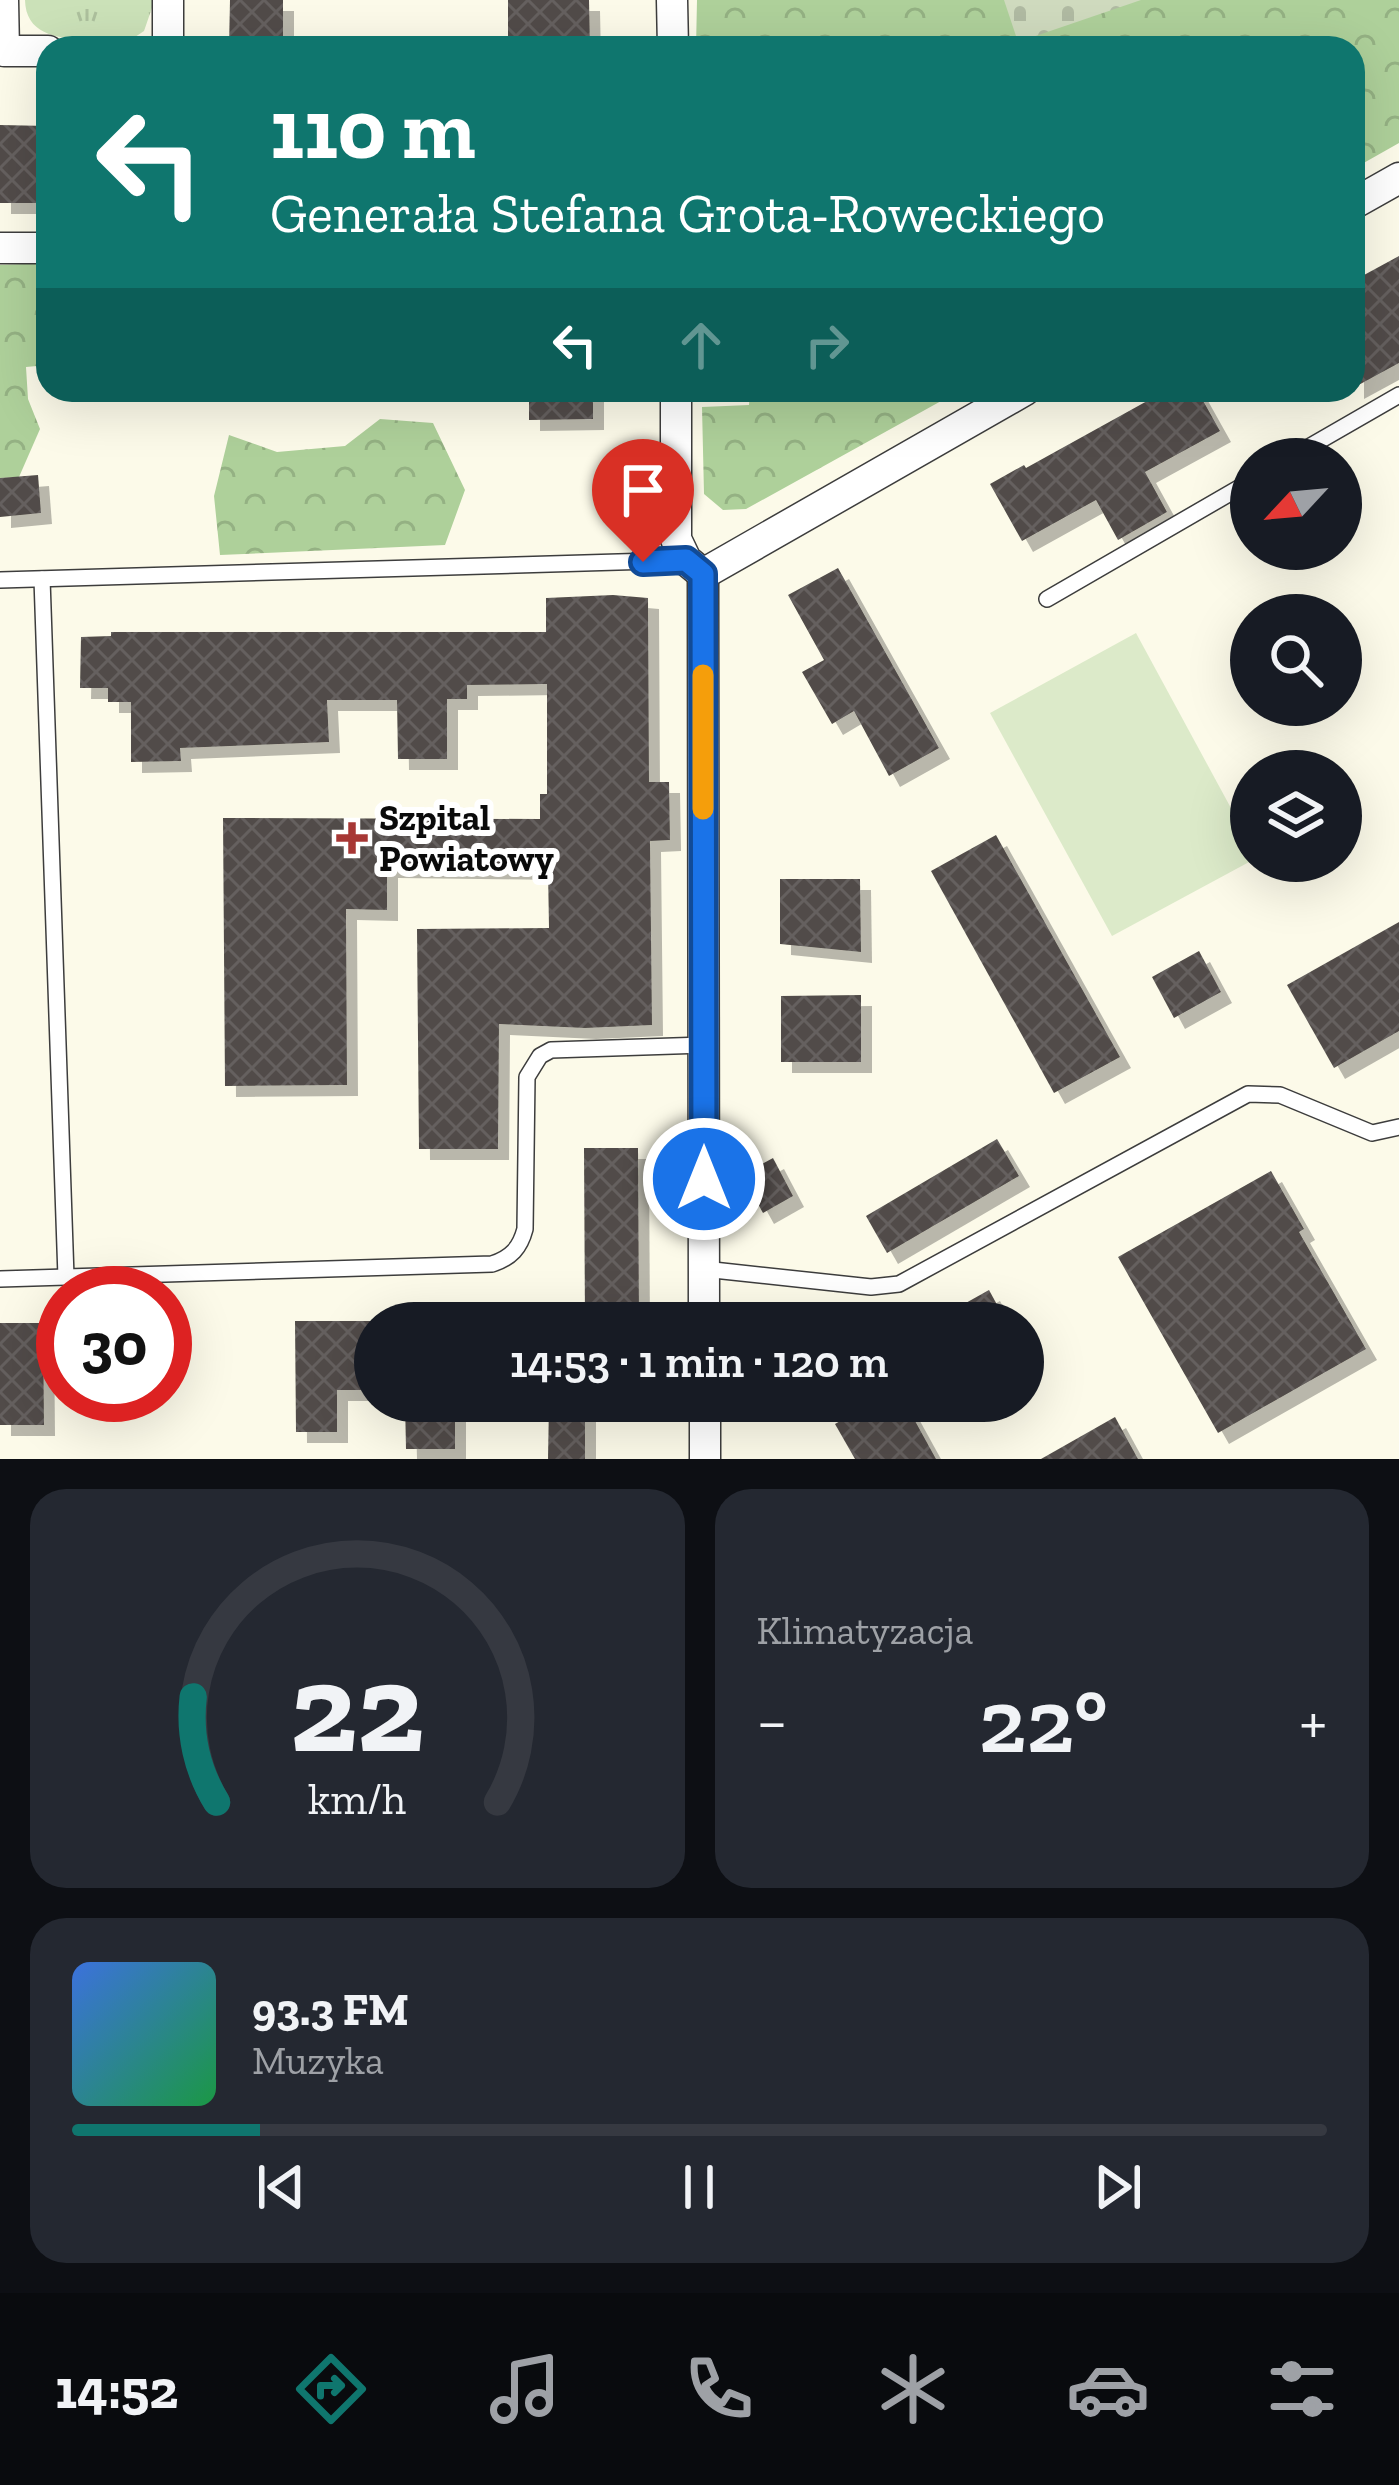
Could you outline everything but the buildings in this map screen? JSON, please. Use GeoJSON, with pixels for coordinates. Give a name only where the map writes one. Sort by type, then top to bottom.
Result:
{"type":"FeatureCollection","features":[{"type":"Feature","properties":{"kind":"street"},"geometry":{"type":"LineString","coordinates":[[3,0],[2,50],[36,51]]}},
{"type":"Feature","properties":{"kind":"street"},"geometry":{"type":"LineString","coordinates":[[168,0],[168,36]]}},
{"type":"Feature","properties":{"kind":"street"},"geometry":{"type":"LineString","coordinates":[[672,0],[673,36]]}},
{"type":"Feature","properties":{"kind":"street"},"geometry":{"type":"LineString","coordinates":[[1365,196],[1399,178]]}},
{"type":"Feature","properties":{"kind":"street"},"geometry":{"type":"LineString","coordinates":[[0,248],[36,248]]}},
{"type":"Feature","properties":{"kind":"street"},"geometry":{"type":"LineString","coordinates":[[676,402],[676,539],[694,567],[704,1302]]}},
{"type":"Feature","properties":{"kind":"street"},"geometry":{"type":"LineString","coordinates":[[694,567],[1003,402]]}},
{"type":"Feature","properties":{"kind":"street"},"geometry":{"type":"LineString","coordinates":[[704,1422],[704,1459]]}},
{"type":"Feature","properties":{"kind":"lane"},"geometry":{"type":"LineString","coordinates":[[1324,438],[1399,395]]}},
{"type":"Feature","properties":{"kind":"lane"},"geometry":{"type":"LineString","coordinates":[[1047,599],[1230,493]]}},
{"type":"Feature","properties":{"kind":"lane"},"geometry":{"type":"LineString","coordinates":[[0,580],[694,567]]}},
{"type":"Feature","properties":{"kind":"lane"},"geometry":{"type":"LineString","coordinates":[[41,579],[66,1266]]}},
{"type":"Feature","properties":{"kind":"lane"},"geometry":{"type":"LineString","coordinates":[[192,1273],[504,1260],[521,1242],[525,1229],[526,1077],[539,1056],[563,1047],[704,1045]]}},
{"type":"Feature","properties":{"kind":"lane"},"geometry":{"type":"LineString","coordinates":[[704,1269],[871,1287],[899,1283],[1247,1094],[1280,1095],[1372,1133],[1399,1127]]}},
{"type":"Feature","properties":{"kind":"lane"},"geometry":{"type":"LineString","coordinates":[[0,1279],[36,1278]]}},
{"type":"Feature","properties":{"kind":"green space"},"geometry":{"type":"Polygon","coordinates":[[[25,0],[154,0],[144,31],[136,36],[55,36],[37,28],[28,17],[25,0]]]}},
{"type":"Feature","properties":{"kind":"green space"},"geometry":{"type":"Polygon","coordinates":[[[697,0],[1399,0],[1399,143],[1365,162],[1365,36],[696,36],[697,0]]]}},
{"type":"Feature","properties":{"kind":"green space"},"geometry":{"type":"Polygon","coordinates":[[[1004,0],[1141,0],[1036,36],[1016,36],[1004,0]]]}},
{"type":"Feature","properties":{"kind":"green space"},"geometry":{"type":"Polygon","coordinates":[[[36,264],[36,366],[26,367],[28,399],[40,429],[19,477],[0,478],[0,265],[36,264]]]}},
{"type":"Feature","properties":{"kind":"green space"},"geometry":{"type":"Polygon","coordinates":[[[939,402],[746,509],[723,510],[704,494],[702,407],[939,402]]]}},
{"type":"Feature","properties":{"kind":"green space"},"geometry":{"type":"Polygon","coordinates":[[[380,419],[433,423],[465,490],[445,545],[220,555],[214,496],[229,435],[277,452],[345,446],[380,419]]]}},
{"type":"Feature","properties":{"kind":"green space"},"geometry":{"type":"Polygon","coordinates":[[[1136,633],[1230,806],[1230,872],[1112,936],[990,713],[1136,633]]]}},
{"type":"Feature","properties":{"kind":"slow traffic"},"geometry":{"type":"LineString","coordinates":[[703,675],[703,809]]}},
{"type":"Feature","properties":{"kind":"place","name":"Szpital Powiatowy"},"geometry":{"type":"Point","coordinates":[352,838]}},
{"type":"Feature","properties":{"kind":"route"},"geometry":{"type":"LineString","coordinates":[[643,562],[686,560],[703,574],[704,1179]]}}]}
